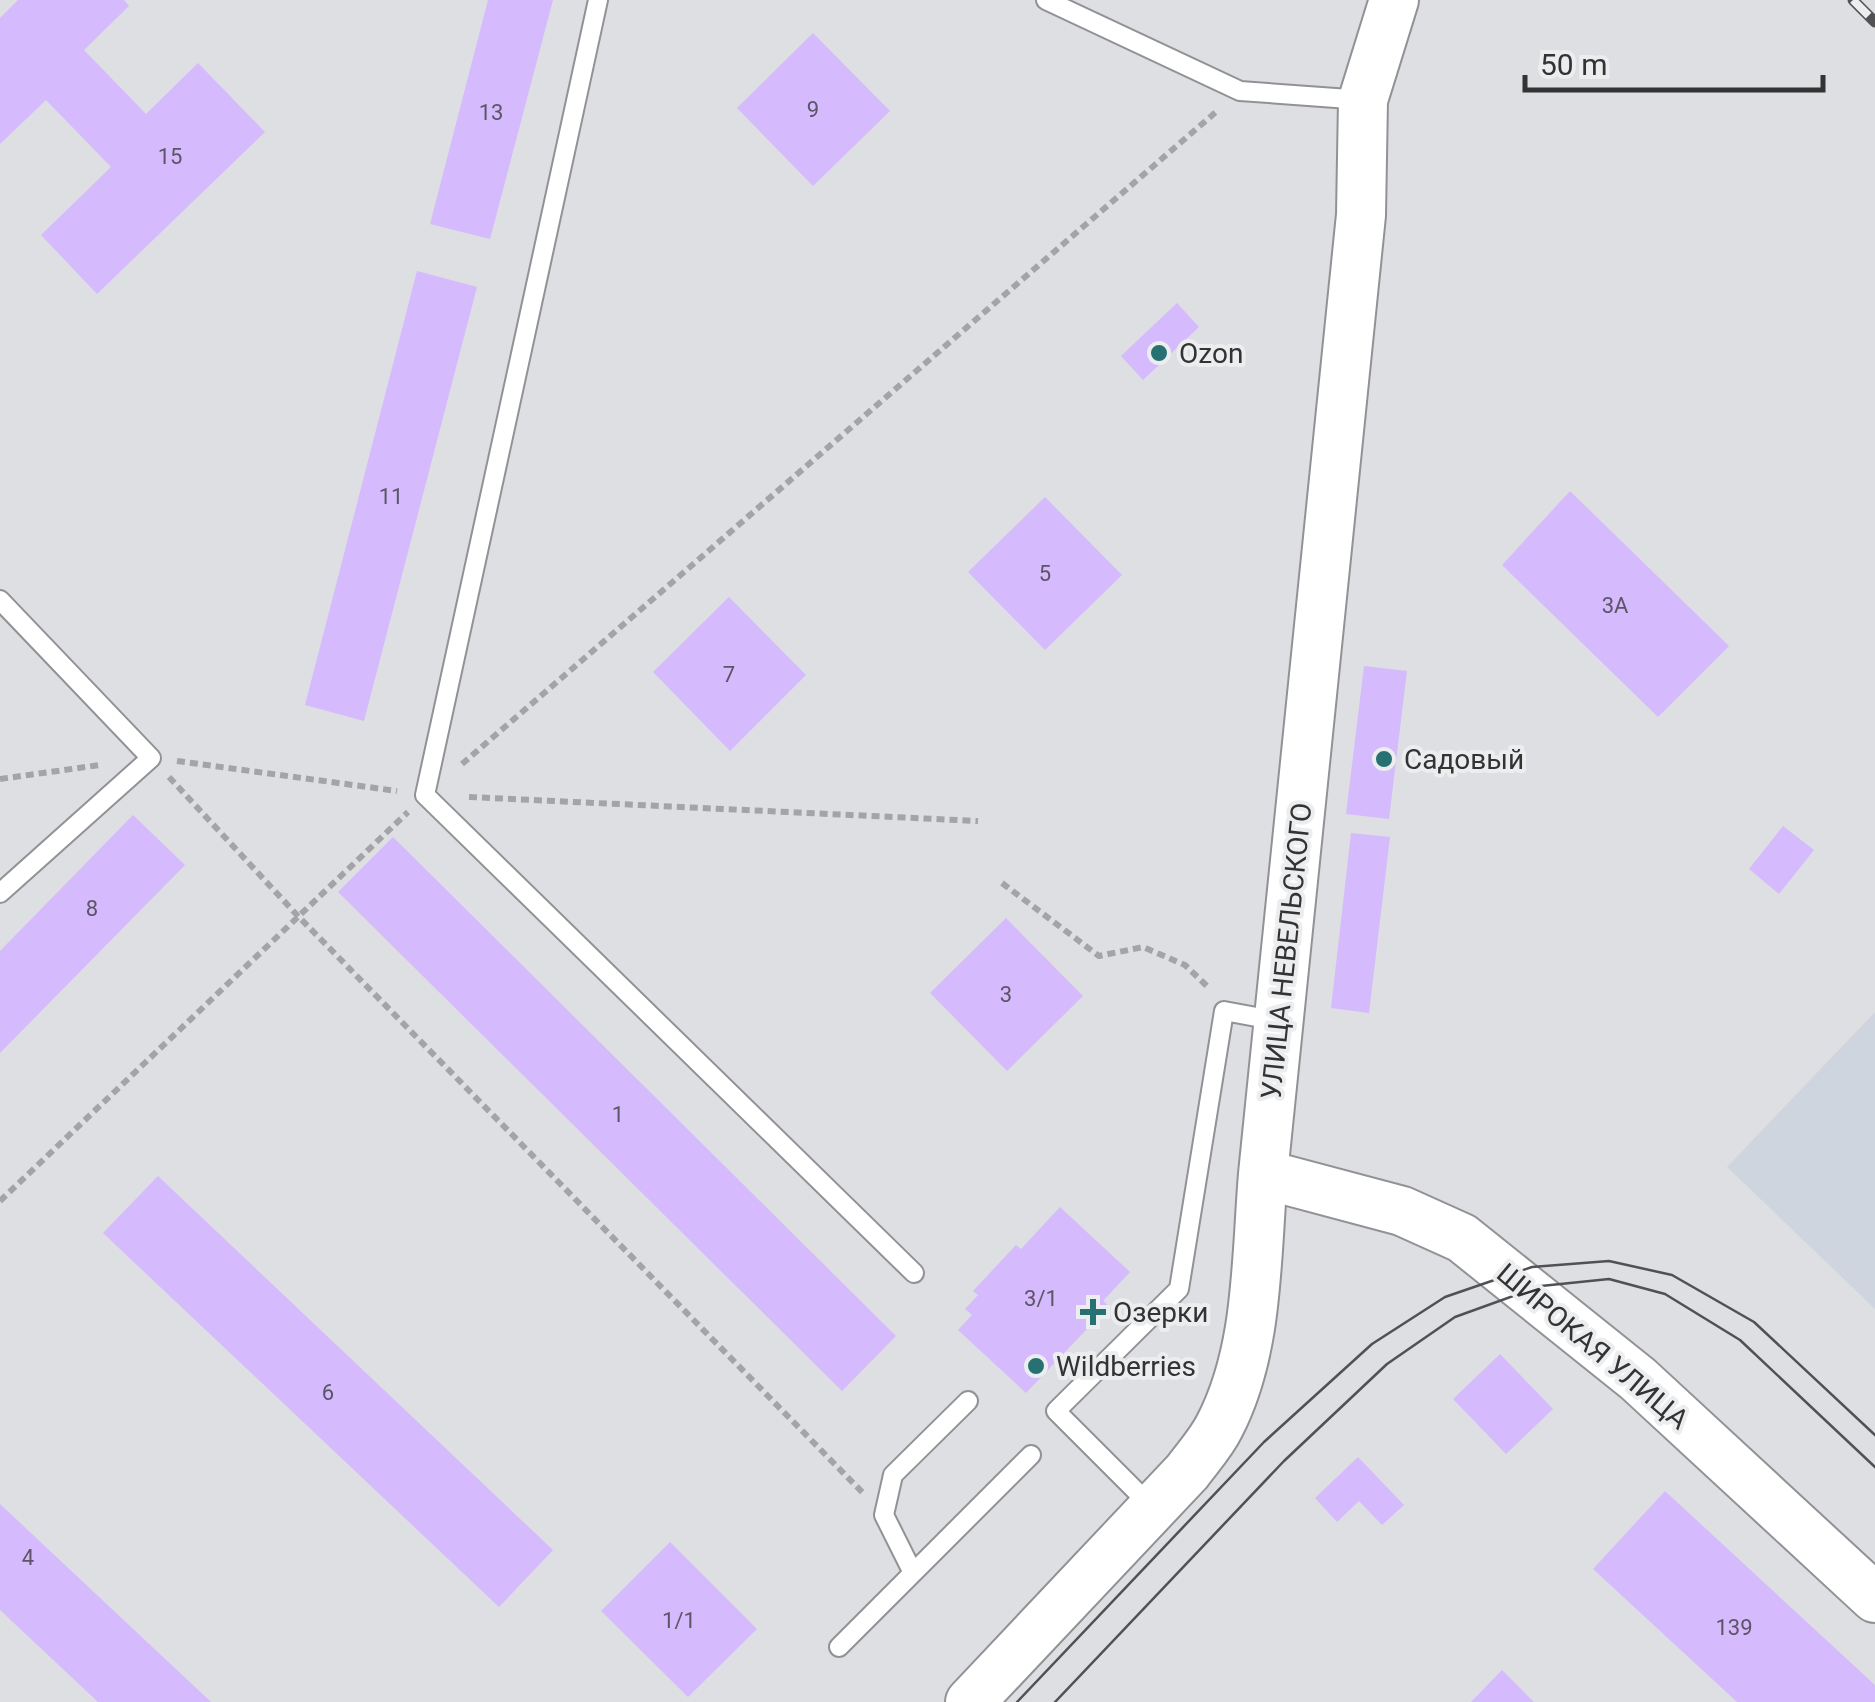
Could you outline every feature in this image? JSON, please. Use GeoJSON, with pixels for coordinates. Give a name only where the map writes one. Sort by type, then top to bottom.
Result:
{"type":"FeatureCollection","features":[{"type":"Feature","properties":{"kind":"street","name":"УЛИЦА НЕВЕЛЬСКОГО"},"geometry":{"type":"LineString","coordinates":[[970,1702],[1187,1472],[1218,1430],[1239,1382],[1252,1318],[1263,1174],[1361,215],[1363,100],[1394,0]]}},
{"type":"Feature","properties":{"kind":"street","name":"ШИРОКАЯ УЛИЦА"},"geometry":{"type":"LineString","coordinates":[[1263,1174],[1402,1211],[1462,1238],[1638,1379],[1875,1598]]}},
{"type":"Feature","properties":{"kind":"lane"},"geometry":{"type":"LineString","coordinates":[[598,0],[426,795],[914,1272]]}},
{"type":"Feature","properties":{"kind":"lane"},"geometry":{"type":"LineString","coordinates":[[1046,0],[1240,91],[1363,100]]}},
{"type":"Feature","properties":{"kind":"lane"},"geometry":{"type":"LineString","coordinates":[[0,600],[151,758],[0,894]]}},
{"type":"Feature","properties":{"kind":"lane"},"geometry":{"type":"LineString","coordinates":[[1152,1508],[1056,1411],[1179,1289],[1224,1011],[1279,1021]]}},
{"type":"Feature","properties":{"kind":"lane"},"geometry":{"type":"LineString","coordinates":[[913,1573],[884,1515],[893,1475],[968,1400]]}},
{"type":"Feature","properties":{"kind":"lane"},"geometry":{"type":"LineString","coordinates":[[839,1647],[1032,1454]]}},
{"type":"Feature","properties":{"kind":"path"},"geometry":{"type":"LineString","coordinates":[[0,1201],[426,795],[1240,91]]}},
{"type":"Feature","properties":{"kind":"path"},"geometry":{"type":"LineString","coordinates":[[151,758],[884,1515]]}},
{"type":"Feature","properties":{"kind":"path"},"geometry":{"type":"LineString","coordinates":[[0,778],[151,758],[426,795],[978,821]]}},
{"type":"Feature","properties":{"kind":"path"},"geometry":{"type":"LineString","coordinates":[[1002,883],[1100,956],[1143,947],[1185,966],[1210,988],[1224,1011]]}},
{"type":"Feature","properties":{"kind":"shaded area"},"geometry":{"type":"Polygon","coordinates":[[[1875,1012],[1875,1309],[1727,1167],[1875,1012]]]}},
{"type":"Feature","properties":{"kind":"building"},"geometry":{"type":"Polygon","coordinates":[[[18,0],[124,0],[129,6],[84,50],[146,114],[198,63],[265,132],[97,294],[41,235],[111,167],[46,100],[0,144],[0,18],[18,0]]]}},
{"type":"Feature","properties":{"kind":"building"},"geometry":{"type":"Polygon","coordinates":[[[488,0],[553,0],[490,239],[430,224],[488,0]]]}},
{"type":"Feature","properties":{"kind":"building"},"geometry":{"type":"Polygon","coordinates":[[[813,33],[890,111],[813,186],[737,108],[813,33]]]}},
{"type":"Feature","properties":{"kind":"building"},"geometry":{"type":"Polygon","coordinates":[[[417,271],[477,287],[364,721],[305,705],[417,271]]]}},
{"type":"Feature","properties":{"kind":"building"},"geometry":{"type":"Polygon","coordinates":[[[1177,303],[1199,327],[1143,380],[1121,356],[1177,303]]]}},
{"type":"Feature","properties":{"kind":"building"},"geometry":{"type":"Polygon","coordinates":[[[1570,491],[1729,646],[1658,717],[1502,565],[1570,491]]]}},
{"type":"Feature","properties":{"kind":"building"},"geometry":{"type":"Polygon","coordinates":[[[1045,497],[1122,575],[1045,650],[968,572],[1045,497]]]}},
{"type":"Feature","properties":{"kind":"building"},"geometry":{"type":"Polygon","coordinates":[[[729,597],[806,675],[730,751],[653,672],[729,597]]]}},
{"type":"Feature","properties":{"kind":"building"},"geometry":{"type":"Polygon","coordinates":[[[1364,666],[1407,671],[1389,819],[1346,814],[1364,666]]]}},
{"type":"Feature","properties":{"kind":"building"},"geometry":{"type":"Polygon","coordinates":[[[133,815],[185,865],[0,1053],[0,951],[133,815]]]}},
{"type":"Feature","properties":{"kind":"building"},"geometry":{"type":"Polygon","coordinates":[[[1783,826],[1814,850],[1779,894],[1749,869],[1783,826]]]}},
{"type":"Feature","properties":{"kind":"building"},"geometry":{"type":"Polygon","coordinates":[[[1351,833],[1390,837],[1369,1013],[1331,1008],[1351,833]]]}},
{"type":"Feature","properties":{"kind":"building"},"geometry":{"type":"Polygon","coordinates":[[[393,837],[896,1336],[842,1391],[338,892],[393,837]]]}},
{"type":"Feature","properties":{"kind":"building"},"geometry":{"type":"Polygon","coordinates":[[[1006,918],[1083,996],[1007,1071],[930,993],[1006,918]]]}},
{"type":"Feature","properties":{"kind":"building"},"geometry":{"type":"Polygon","coordinates":[[[158,1176],[553,1550],[499,1607],[103,1233],[158,1176]]]}},
{"type":"Feature","properties":{"kind":"building"},"geometry":{"type":"Polygon","coordinates":[[[1060,1207],[1130,1272],[1103,1301],[1109,1306],[1026,1393],[958,1330],[972,1315],[965,1309],[978,1295],[973,1291],[1016,1245],[1021,1249],[1060,1207]]]}},
{"type":"Feature","properties":{"kind":"building"},"geometry":{"type":"Polygon","coordinates":[[[1500,1354],[1553,1409],[1506,1454],[1453,1399],[1500,1354]]]}},
{"type":"Feature","properties":{"kind":"building"},"geometry":{"type":"Polygon","coordinates":[[[1358,1457],[1404,1505],[1382,1525],[1359,1501],[1337,1522],[1315,1498],[1358,1457]]]}},
{"type":"Feature","properties":{"kind":"building"},"geometry":{"type":"Polygon","coordinates":[[[1665,1491],[1875,1685],[1875,1702],[1737,1702],[1593,1569],[1665,1491]]]}},
{"type":"Feature","properties":{"kind":"building"},"geometry":{"type":"Polygon","coordinates":[[[0,1504],[211,1702],[98,1702],[0,1610],[0,1504]]]}},
{"type":"Feature","properties":{"kind":"building"},"geometry":{"type":"Polygon","coordinates":[[[670,1542],[757,1629],[688,1697],[601,1611],[670,1542]]]}},
{"type":"Feature","properties":{"kind":"building"},"geometry":{"type":"Polygon","coordinates":[[[1502,1670],[1534,1702],[1471,1702],[1502,1670]]]}},
{"type":"Feature","properties":{"kind":"tram line"},"geometry":{"type":"LineString","coordinates":[[1017,1702],[1264,1442],[1372,1344],[1445,1297],[1532,1267],[1609,1261],[1672,1275],[1754,1322],[1875,1435]]}},
{"type":"Feature","properties":{"kind":"tram line"},"geometry":{"type":"LineString","coordinates":[[1055,1702],[1284,1461],[1387,1364],[1455,1317],[1541,1286],[1609,1279],[1665,1294],[1740,1340],[1875,1467]]}},
{"type":"Feature","properties":{"kind":"railway"},"geometry":{"type":"LineString","coordinates":[[1853,0],[1875,22]]}},
{"type":"Feature","properties":{"kind":"place","name":"Ozon"},"geometry":{"type":"Point","coordinates":[1159,353]}},
{"type":"Feature","properties":{"kind":"place","name":"Садовый"},"geometry":{"type":"Point","coordinates":[1384,759]}},
{"type":"Feature","properties":{"kind":"place","name":"Озерки"},"geometry":{"type":"Point","coordinates":[1093,1312]}},
{"type":"Feature","properties":{"kind":"place","name":"Wildberries"},"geometry":{"type":"Point","coordinates":[1036,1366]}}]}
